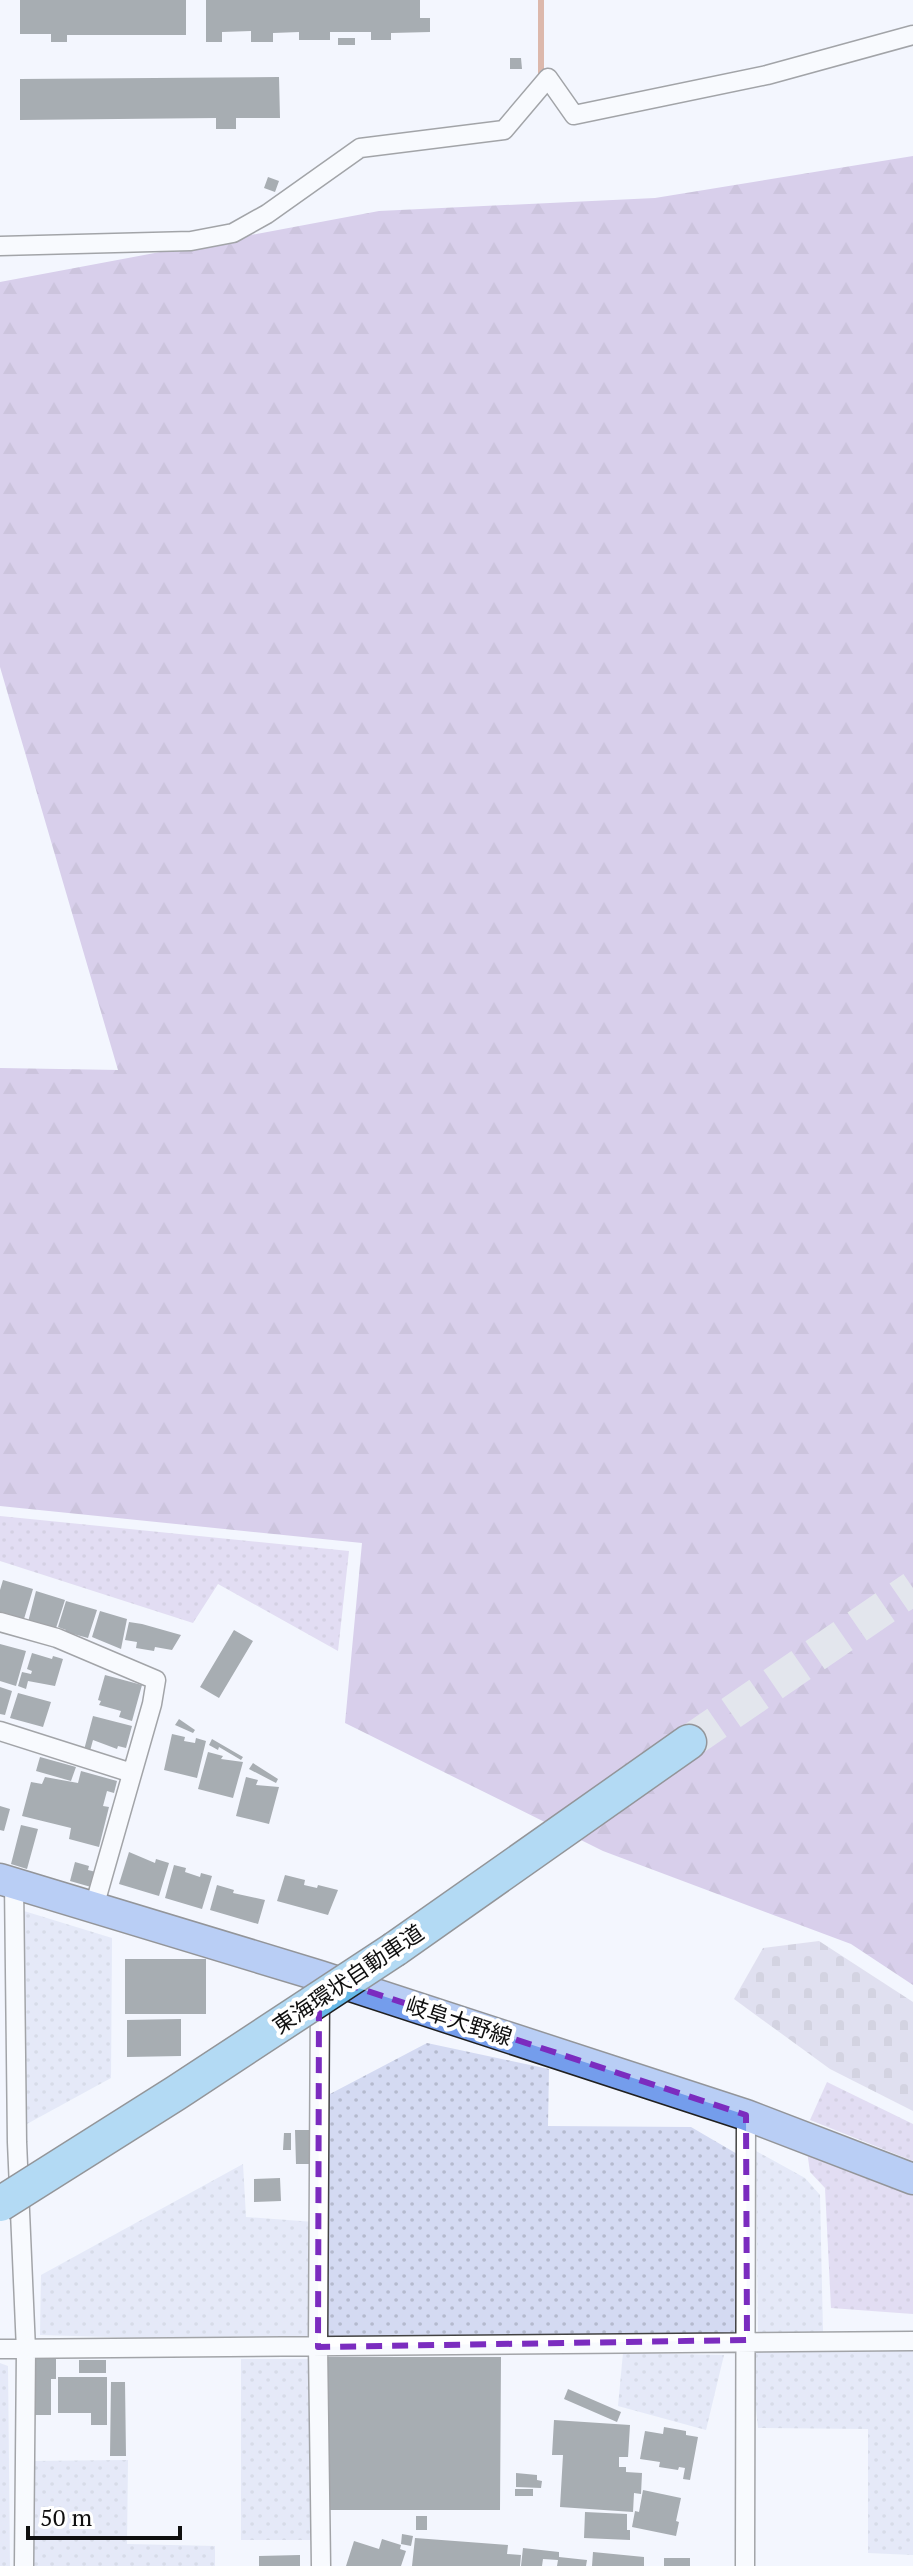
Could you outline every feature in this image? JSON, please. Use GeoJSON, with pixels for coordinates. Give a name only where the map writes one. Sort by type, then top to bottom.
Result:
{"type":"FeatureCollection","features":[{"type":"Feature","properties":{"kind":"highway","name":"東海環状自動車道"},"geometry":{"type":"LineString","coordinates":[[0,2204],[395,1949],[689,1742]]}},
{"type":"Feature","properties":{"kind":"main road","name":"岐阜大野線"},"geometry":{"type":"LineString","coordinates":[[7,1881],[320,1976],[746,2115],[913,2179]]}},
{"type":"Feature","properties":{"kind":"street"},"geometry":{"type":"LineString","coordinates":[[0,246],[191,241],[233,233],[267,214],[360,148],[504,130],[548,78],[574,115],[767,75],[913,35]]}},
{"type":"Feature","properties":{"kind":"street"},"geometry":{"type":"LineString","coordinates":[[0,1622],[57,1638],[156,1680],[152,1704],[94,1907]]}},
{"type":"Feature","properties":{"kind":"street"},"geometry":{"type":"LineString","coordinates":[[0,1731],[132,1773]]}},
{"type":"Feature","properties":{"kind":"street"},"geometry":{"type":"LineString","coordinates":[[7,1881],[26,2350],[24,2566]]}},
{"type":"Feature","properties":{"kind":"street"},"geometry":{"type":"LineString","coordinates":[[320,1976],[318,2347],[321,2566]]}},
{"type":"Feature","properties":{"kind":"street"},"geometry":{"type":"LineString","coordinates":[[745,2566],[746,2115]]}},
{"type":"Feature","properties":{"kind":"street"},"geometry":{"type":"LineString","coordinates":[[0,2349],[747,2340],[913,2341]]}},
{"type":"Feature","properties":{"kind":"highlighted area"},"geometry":{"type":"Polygon","coordinates":[[[343,1983],[746,2115],[747,2340],[318,2347],[319,1999],[343,1983]]]}},
{"type":"Feature","properties":{"kind":"shaded area"},"geometry":{"type":"Polygon","coordinates":[[[0,1516],[349,1551],[338,1651],[218,1584],[193,1623],[0,1561],[0,1516]]]}},
{"type":"Feature","properties":{"kind":"shaded area"},"geometry":{"type":"Polygon","coordinates":[[[24,1911],[112,1938],[111,2078],[25,2125],[24,1911]]]}},
{"type":"Feature","properties":{"kind":"shaded area"},"geometry":{"type":"Polygon","coordinates":[[[427,2043],[549,2069],[548,2126],[691,2127],[744,2158],[741,2333],[324,2340],[328,2095],[427,2043]]]}},
{"type":"Feature","properties":{"kind":"shaded area"},"geometry":{"type":"Polygon","coordinates":[[[827,2082],[913,2124],[913,2161],[810,2120],[827,2082]]]}},
{"type":"Feature","properties":{"kind":"shaded area"},"geometry":{"type":"Polygon","coordinates":[[[756,2151],[805,2178],[820,2195],[823,2332],[758,2333],[756,2151]]]}},
{"type":"Feature","properties":{"kind":"shaded area"},"geometry":{"type":"Polygon","coordinates":[[[807,2151],[913,2192],[913,2314],[831,2308],[825,2188],[810,2172],[807,2151]]]}},
{"type":"Feature","properties":{"kind":"shaded area"},"geometry":{"type":"Polygon","coordinates":[[[243,2164],[246,2217],[314,2222],[315,2343],[40,2335],[41,2275],[243,2164]]]}},
{"type":"Feature","properties":{"kind":"shaded area"},"geometry":{"type":"Polygon","coordinates":[[[913,2343],[913,2555],[868,2553],[868,2429],[758,2428],[749,2345],[913,2343]]]}},
{"type":"Feature","properties":{"kind":"shaded area"},"geometry":{"type":"Polygon","coordinates":[[[623,2353],[724,2355],[706,2430],[618,2406],[623,2353]]]}},
{"type":"Feature","properties":{"kind":"shaded area"},"geometry":{"type":"Polygon","coordinates":[[[241,2359],[311,2359],[311,2540],[241,2540],[241,2359]]]}},
{"type":"Feature","properties":{"kind":"shaded area"},"geometry":{"type":"Polygon","coordinates":[[[0,2363],[8,2366],[10,2566],[0,2566],[0,2363]]]}},
{"type":"Feature","properties":{"kind":"shaded area"},"geometry":{"type":"Polygon","coordinates":[[[128,2460],[127,2544],[215,2546],[215,2566],[34,2566],[33,2461],[128,2460]]]}},
{"type":"Feature","properties":{"kind":"green space"},"geometry":{"type":"Polygon","coordinates":[[[913,156],[913,1985],[851,1944],[603,1851],[345,1723],[362,1543],[0,1506],[0,1068],[118,1070],[0,667],[0,282],[379,211],[655,198],[913,156]]]}},
{"type":"Feature","properties":{"kind":"green space"},"geometry":{"type":"Polygon","coordinates":[[[819,1941],[913,2002],[913,2111],[830,2069],[734,1999],[763,1948],[819,1941]]]}},
{"type":"Feature","properties":{"kind":"building"},"geometry":{"type":"Polygon","coordinates":[[[20,0],[186,0],[186,35],[67,35],[67,42],[51,42],[51,34],[20,34],[20,0]]]}},
{"type":"Feature","properties":{"kind":"building"},"geometry":{"type":"Polygon","coordinates":[[[206,0],[420,0],[420,18],[430,18],[430,32],[391,33],[391,40],[371,40],[371,32],[330,32],[330,40],[299,40],[299,32],[273,33],[273,42],[251,42],[251,31],[222,32],[222,42],[206,42],[206,0]]]}},
{"type":"Feature","properties":{"kind":"building"},"geometry":{"type":"Polygon","coordinates":[[[338,38],[355,38],[355,45],[338,45],[338,38]]]}},
{"type":"Feature","properties":{"kind":"building"},"geometry":{"type":"Polygon","coordinates":[[[510,58],[521,58],[522,69],[510,69],[510,58]]]}},
{"type":"Feature","properties":{"kind":"building"},"geometry":{"type":"Polygon","coordinates":[[[279,77],[280,118],[236,118],[236,129],[216,129],[216,118],[20,120],[20,79],[279,77]]]}},
{"type":"Feature","properties":{"kind":"building"},"geometry":{"type":"Polygon","coordinates":[[[268,177],[279,181],[275,192],[264,188],[268,177]]]}},
{"type":"Feature","properties":{"kind":"building"},"geometry":{"type":"Polygon","coordinates":[[[3,1580],[33,1589],[24,1619],[0,1612],[3,1580]]]}},
{"type":"Feature","properties":{"kind":"building"},"geometry":{"type":"Polygon","coordinates":[[[36,1591],[65,1600],[56,1628],[28,1622],[36,1591]]]}},
{"type":"Feature","properties":{"kind":"building"},"geometry":{"type":"Polygon","coordinates":[[[66,1601],[97,1610],[88,1638],[58,1627],[66,1601]]]}},
{"type":"Feature","properties":{"kind":"building"},"geometry":{"type":"Polygon","coordinates":[[[100,1611],[127,1619],[121,1649],[92,1637],[100,1611]]]}},
{"type":"Feature","properties":{"kind":"building"},"geometry":{"type":"Polygon","coordinates":[[[129,1622],[181,1635],[172,1650],[136,1648],[137,1642],[125,1640],[129,1622]]]}},
{"type":"Feature","properties":{"kind":"building"},"geometry":{"type":"Polygon","coordinates":[[[234,1630],[253,1641],[219,1698],[200,1687],[234,1630]]]}},
{"type":"Feature","properties":{"kind":"building"},"geometry":{"type":"Polygon","coordinates":[[[0,1644],[26,1651],[16,1686],[0,1681],[0,1644]]]}},
{"type":"Feature","properties":{"kind":"building"},"geometry":{"type":"Polygon","coordinates":[[[32,1653],[63,1659],[55,1686],[28,1681],[26,1689],[18,1686],[22,1672],[31,1674],[32,1671],[27,1669],[32,1653]]]}},
{"type":"Feature","properties":{"kind":"building"},"geometry":{"type":"Polygon","coordinates":[[[105,1675],[142,1685],[132,1721],[119,1717],[121,1711],[99,1705],[105,1675]]]}},
{"type":"Feature","properties":{"kind":"building"},"geometry":{"type":"Polygon","coordinates":[[[0,1687],[12,1691],[5,1715],[0,1714],[0,1687]]]}},
{"type":"Feature","properties":{"kind":"building"},"geometry":{"type":"Polygon","coordinates":[[[18,1693],[51,1702],[43,1727],[10,1718],[18,1693]]]}},
{"type":"Feature","properties":{"kind":"building"},"geometry":{"type":"Polygon","coordinates":[[[93,1716],[132,1726],[126,1748],[118,1746],[117,1749],[93,1740],[90,1751],[84,1750],[93,1716]]]}},
{"type":"Feature","properties":{"kind":"building"},"geometry":{"type":"Polygon","coordinates":[[[179,1719],[195,1730],[193,1733],[175,1725],[179,1719]]]}},
{"type":"Feature","properties":{"kind":"building"},"geometry":{"type":"Polygon","coordinates":[[[172,1734],[185,1737],[184,1741],[195,1743],[196,1738],[206,1741],[197,1778],[164,1770],[172,1734]]]}},
{"type":"Feature","properties":{"kind":"building"},"geometry":{"type":"Polygon","coordinates":[[[212,1739],[243,1757],[241,1760],[219,1747],[218,1750],[209,1745],[212,1739]]]}},
{"type":"Feature","properties":{"kind":"building"},"geometry":{"type":"Polygon","coordinates":[[[208,1752],[223,1756],[221,1759],[243,1762],[233,1798],[198,1789],[208,1752]]]}},
{"type":"Feature","properties":{"kind":"building"},"geometry":{"type":"Polygon","coordinates":[[[40,1757],[76,1767],[71,1781],[36,1771],[40,1757]]]}},
{"type":"Feature","properties":{"kind":"building"},"geometry":{"type":"Polygon","coordinates":[[[253,1763],[278,1779],[276,1783],[249,1769],[253,1763]]]}},
{"type":"Feature","properties":{"kind":"building"},"geometry":{"type":"Polygon","coordinates":[[[81,1771],[117,1781],[114,1793],[107,1791],[103,1806],[109,1807],[99,1847],[69,1839],[71,1828],[22,1816],[31,1782],[42,1784],[45,1777],[78,1783],[81,1771]]]}},
{"type":"Feature","properties":{"kind":"building"},"geometry":{"type":"Polygon","coordinates":[[[246,1777],[258,1780],[256,1785],[279,1787],[269,1824],[236,1816],[246,1777]]]}},
{"type":"Feature","properties":{"kind":"building"},"geometry":{"type":"Polygon","coordinates":[[[0,1806],[10,1809],[4,1831],[0,1830],[0,1806]]]}},
{"type":"Feature","properties":{"kind":"building"},"geometry":{"type":"Polygon","coordinates":[[[21,1825],[38,1829],[27,1869],[11,1864],[21,1825]]]}},
{"type":"Feature","properties":{"kind":"building"},"geometry":{"type":"Polygon","coordinates":[[[129,1852],[155,1863],[156,1859],[169,1863],[159,1896],[119,1884],[129,1852]]]}},
{"type":"Feature","properties":{"kind":"building"},"geometry":{"type":"Polygon","coordinates":[[[75,1862],[89,1866],[88,1870],[96,1872],[91,1887],[70,1881],[75,1862]]]}},
{"type":"Feature","properties":{"kind":"building"},"geometry":{"type":"Polygon","coordinates":[[[174,1865],[200,1877],[201,1873],[212,1876],[202,1909],[165,1898],[174,1865]]]}},
{"type":"Feature","properties":{"kind":"building"},"geometry":{"type":"Polygon","coordinates":[[[285,1875],[305,1880],[304,1885],[338,1890],[328,1915],[277,1901],[285,1875]]]}},
{"type":"Feature","properties":{"kind":"building"},"geometry":{"type":"Polygon","coordinates":[[[217,1885],[234,1890],[233,1893],[265,1900],[258,1924],[210,1910],[217,1885]]]}},
{"type":"Feature","properties":{"kind":"building"},"geometry":{"type":"Polygon","coordinates":[[[125,1959],[206,1959],[206,2014],[125,2014],[125,1959]]]}},
{"type":"Feature","properties":{"kind":"building"},"geometry":{"type":"Polygon","coordinates":[[[181,2019],[181,2056],[127,2057],[127,2020],[181,2019]]]}},
{"type":"Feature","properties":{"kind":"building"},"geometry":{"type":"Polygon","coordinates":[[[295,2130],[310,2130],[311,2164],[296,2164],[295,2130]]]}},
{"type":"Feature","properties":{"kind":"building"},"geometry":{"type":"Polygon","coordinates":[[[284,2133],[291,2133],[291,2150],[283,2150],[284,2133]]]}},
{"type":"Feature","properties":{"kind":"building"},"geometry":{"type":"Polygon","coordinates":[[[280,2178],[281,2201],[254,2202],[254,2179],[280,2178]]]}},
{"type":"Feature","properties":{"kind":"building"},"geometry":{"type":"Polygon","coordinates":[[[328,2357],[501,2357],[500,2510],[328,2510],[328,2357]]]}},
{"type":"Feature","properties":{"kind":"building"},"geometry":{"type":"Polygon","coordinates":[[[33,2359],[56,2359],[56,2379],[51,2379],[51,2415],[33,2415],[33,2359]]]}},
{"type":"Feature","properties":{"kind":"building"},"geometry":{"type":"Polygon","coordinates":[[[79,2360],[106,2360],[106,2373],[79,2373],[79,2360]]]}},
{"type":"Feature","properties":{"kind":"building"},"geometry":{"type":"Polygon","coordinates":[[[58,2377],[107,2377],[107,2425],[91,2425],[91,2413],[58,2413],[58,2377]]]}},
{"type":"Feature","properties":{"kind":"building"},"geometry":{"type":"Polygon","coordinates":[[[111,2382],[125,2382],[126,2456],[110,2456],[111,2382]]]}},
{"type":"Feature","properties":{"kind":"building"},"geometry":{"type":"Polygon","coordinates":[[[568,2389],[621,2412],[617,2422],[564,2399],[568,2389]]]}},
{"type":"Feature","properties":{"kind":"building"},"geometry":{"type":"Polygon","coordinates":[[[554,2420],[630,2425],[628,2457],[619,2457],[619,2467],[626,2467],[626,2472],[642,2473],[641,2494],[634,2493],[633,2512],[560,2507],[563,2455],[552,2455],[554,2420]]]}},
{"type":"Feature","properties":{"kind":"building"},"geometry":{"type":"Polygon","coordinates":[[[664,2427],[698,2437],[690,2480],[683,2479],[685,2468],[659,2467],[660,2462],[640,2459],[645,2431],[663,2434],[664,2427]]]}},
{"type":"Feature","properties":{"kind":"building"},"geometry":{"type":"Polygon","coordinates":[[[516,2473],[537,2475],[537,2480],[542,2481],[541,2488],[516,2487],[516,2473]]]}},
{"type":"Feature","properties":{"kind":"building"},"geometry":{"type":"Polygon","coordinates":[[[515,2489],[533,2489],[533,2496],[515,2496],[515,2489]]]}},
{"type":"Feature","properties":{"kind":"building"},"geometry":{"type":"Polygon","coordinates":[[[643,2490],[681,2498],[676,2536],[632,2527],[635,2511],[639,2512],[643,2490]]]}},
{"type":"Feature","properties":{"kind":"building"},"geometry":{"type":"Polygon","coordinates":[[[585,2512],[627,2514],[630,2540],[584,2538],[585,2512]]]}},
{"type":"Feature","properties":{"kind":"building"},"geometry":{"type":"Polygon","coordinates":[[[416,2516],[427,2516],[427,2530],[416,2530],[416,2516]]]}},
{"type":"Feature","properties":{"kind":"building"},"geometry":{"type":"Polygon","coordinates":[[[402,2534],[413,2536],[411,2546],[401,2544],[402,2534]]]}},
{"type":"Feature","properties":{"kind":"building"},"geometry":{"type":"Polygon","coordinates":[[[415,2538],[508,2545],[507,2554],[521,2555],[520,2566],[412,2566],[415,2538]]]}},
{"type":"Feature","properties":{"kind":"building"},"geometry":{"type":"Polygon","coordinates":[[[382,2539],[401,2545],[400,2549],[406,2551],[401,2566],[346,2566],[354,2541],[379,2549],[382,2539]]]}},
{"type":"Feature","properties":{"kind":"building"},"geometry":{"type":"Polygon","coordinates":[[[523,2548],[559,2552],[559,2557],[587,2560],[586,2566],[557,2566],[558,2560],[543,2559],[542,2566],[521,2566],[523,2548]]]}},
{"type":"Feature","properties":{"kind":"building"},"geometry":{"type":"Polygon","coordinates":[[[593,2552],[644,2557],[644,2566],[592,2566],[593,2552]]]}},
{"type":"Feature","properties":{"kind":"building"},"geometry":{"type":"Polygon","coordinates":[[[300,2555],[300,2566],[259,2566],[259,2556],[300,2555]]]}},
{"type":"Feature","properties":{"kind":"building"},"geometry":{"type":"Polygon","coordinates":[[[664,2558],[690,2558],[690,2566],[664,2566],[664,2558]]]}},
{"type":"Feature","properties":{"kind":"waterway"},"geometry":{"type":"LineString","coordinates":[[541,0],[541,74]]}},
{"type":"Feature","properties":{"kind":"tunnel"},"geometry":{"type":"LineString","coordinates":[[689,1742],[913,1588]]}}]}
